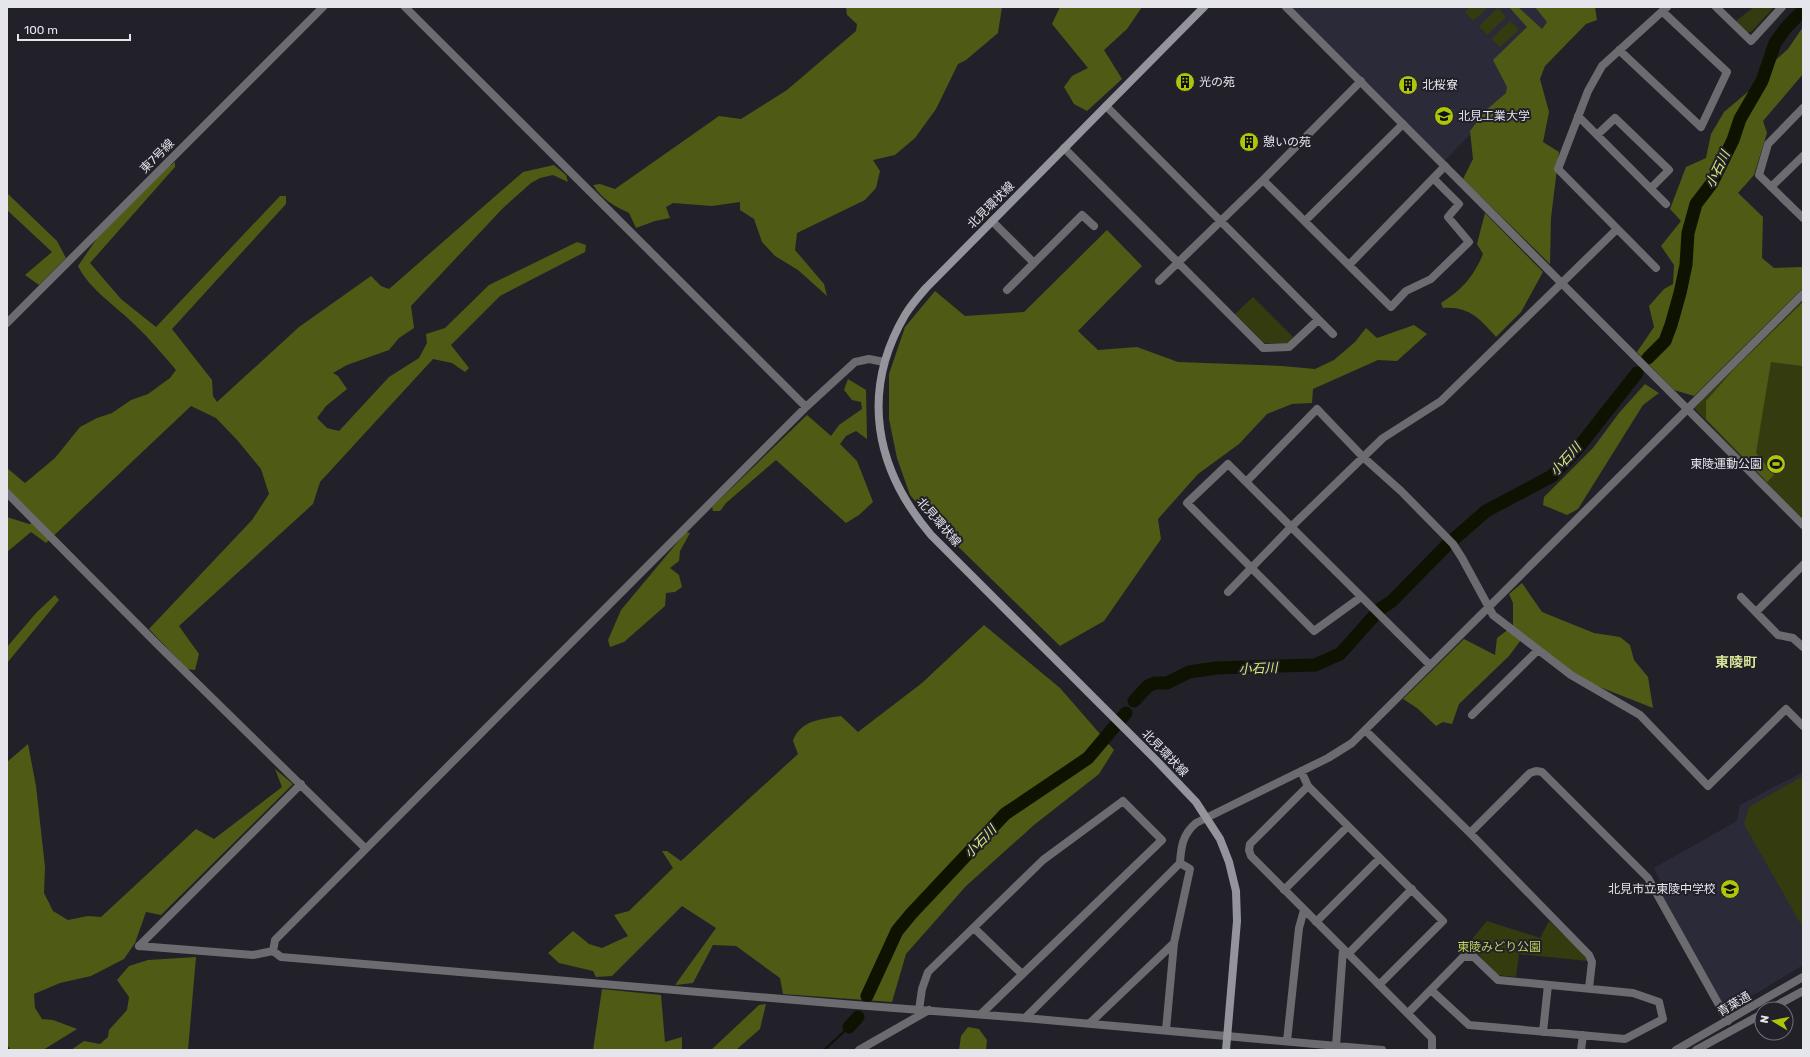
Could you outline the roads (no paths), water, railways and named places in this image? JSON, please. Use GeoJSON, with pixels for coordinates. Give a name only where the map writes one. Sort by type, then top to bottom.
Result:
{"type":"FeatureCollection","features":[{"type":"Feature","properties":{"kind":"main road","name":"北見環状線"},"geometry":{"type":"LineString","coordinates":[[1204,7],[926,288],[906,314],[892,341],[884,362],[879,397],[880,435],[887,463],[900,492],[914,515],[931,535],[1196,802],[1208,818],[1220,839],[1229,862],[1236,892],[1237,920],[1226,1050]]}},
{"type":"Feature","properties":{"kind":"street","name":"東7号線"},"geometry":{"type":"LineString","coordinates":[[7,323],[323,7]]}},
{"type":"Feature","properties":{"kind":"street"},"geometry":{"type":"LineString","coordinates":[[405,7],[806,407]]}},
{"type":"Feature","properties":{"kind":"street"},"geometry":{"type":"LineString","coordinates":[[1286,7],[1803,525]]}},
{"type":"Feature","properties":{"kind":"street"},"geometry":{"type":"LineString","coordinates":[[1716,7],[1751,41],[1782,7]]}},
{"type":"Feature","properties":{"kind":"street"},"geometry":{"type":"LineString","coordinates":[[1619,50],[1701,128],[1727,72],[1665,9],[1619,50],[1602,66],[1588,91],[1558,169],[1656,268]]}},
{"type":"Feature","properties":{"kind":"street"},"geometry":{"type":"LineString","coordinates":[[1159,281],[1222,221],[1360,81]]}},
{"type":"Feature","properties":{"kind":"street"},"geometry":{"type":"LineString","coordinates":[[1106,106],[1333,334]]}},
{"type":"Feature","properties":{"kind":"street"},"geometry":{"type":"LineString","coordinates":[[1803,108],[1768,144],[1759,175],[1803,218]]}},
{"type":"Feature","properties":{"kind":"street"},"geometry":{"type":"LineString","coordinates":[[1578,116],[1666,204]]}},
{"type":"Feature","properties":{"kind":"street"},"geometry":{"type":"LineString","coordinates":[[1597,135],[1615,118],[1669,170],[1651,188]]}},
{"type":"Feature","properties":{"kind":"street"},"geometry":{"type":"LineString","coordinates":[[1305,221],[1403,124]]}},
{"type":"Feature","properties":{"kind":"street"},"geometry":{"type":"LineString","coordinates":[[1064,148],[1263,348],[1289,348],[1318,320]]}},
{"type":"Feature","properties":{"kind":"street"},"geometry":{"type":"LineString","coordinates":[[1772,187],[1803,156]]}},
{"type":"Feature","properties":{"kind":"street"},"geometry":{"type":"LineString","coordinates":[[1349,265],[1434,180],[1446,166]]}},
{"type":"Feature","properties":{"kind":"street"},"geometry":{"type":"LineString","coordinates":[[1263,180],[1391,307],[1406,291],[1431,279],[1469,242],[1448,217],[1458,204],[1434,180]]}},
{"type":"Feature","properties":{"kind":"street"},"geometry":{"type":"LineString","coordinates":[[1007,290],[1082,215],[1094,226]]}},
{"type":"Feature","properties":{"kind":"street"},"geometry":{"type":"LineString","coordinates":[[992,221],[1034,263]]}},
{"type":"Feature","properties":{"kind":"street"},"geometry":{"type":"LineString","coordinates":[[1228,592],[1292,526],[1383,438],[1441,401],[1617,229]]}},
{"type":"Feature","properties":{"kind":"street"},"geometry":{"type":"LineString","coordinates":[[1025,1018],[1180,863],[1181,846],[1187,830],[1196,823],[1328,758],[1346,746],[1430,665],[1803,294]]}},
{"type":"Feature","properties":{"kind":"street"},"geometry":{"type":"LineString","coordinates":[[273,951],[275,940],[365,848],[806,407],[855,362],[869,359],[884,362]]}},
{"type":"Feature","properties":{"kind":"street"},"geometry":{"type":"LineString","coordinates":[[1246,482],[1317,409],[1363,457],[1401,491],[1453,544],[1493,615],[1571,675],[1640,715],[1708,786],[1786,709],[1803,726]]}},
{"type":"Feature","properties":{"kind":"street"},"geometry":{"type":"LineString","coordinates":[[1361,597],[1314,631],[1187,503],[1228,464],[1430,665]]}},
{"type":"Feature","properties":{"kind":"street"},"geometry":{"type":"LineString","coordinates":[[7,493],[160,647],[365,848]]}},
{"type":"Feature","properties":{"kind":"street"},"geometry":{"type":"LineString","coordinates":[[1756,612],[1803,565]]}},
{"type":"Feature","properties":{"kind":"street"},"geometry":{"type":"LineString","coordinates":[[1741,597],[1778,635],[1793,638],[1801,642]]}},
{"type":"Feature","properties":{"kind":"street"},"geometry":{"type":"LineString","coordinates":[[1472,715],[1538,650]]}},
{"type":"Feature","properties":{"kind":"street"},"geometry":{"type":"LineString","coordinates":[[1364,730],[1590,955],[1592,962],[1589,988]]}},
{"type":"Feature","properties":{"kind":"street"},"geometry":{"type":"LineString","coordinates":[[1301,771],[1308,786],[1444,921],[1379,985]]}},
{"type":"Feature","properties":{"kind":"street"},"geometry":{"type":"LineString","coordinates":[[1470,834],[1530,773],[1536,771],[1542,772],[1648,878],[1728,1021]]}},
{"type":"Feature","properties":{"kind":"street"},"geometry":{"type":"LineString","coordinates":[[301,784],[139,946],[253,955],[273,951],[281,957],[1090,1023],[1382,1050]]}},
{"type":"Feature","properties":{"kind":"street"},"geometry":{"type":"LineString","coordinates":[[1308,786],[1250,844],[1249,850],[1251,856],[1432,1038],[1432,1050]]}},
{"type":"Feature","properties":{"kind":"street"},"geometry":{"type":"LineString","coordinates":[[918,1010],[922,989],[928,972],[1043,860],[1123,801],[1162,840],[981,1014]]}},
{"type":"Feature","properties":{"kind":"street"},"geometry":{"type":"LineString","coordinates":[[1284,890],[1348,826]]}},
{"type":"Feature","properties":{"kind":"street"},"geometry":{"type":"LineString","coordinates":[[1316,922],[1380,858]]}},
{"type":"Feature","properties":{"kind":"street"},"geometry":{"type":"LineString","coordinates":[[1166,1030],[1174,944],[1190,869],[1180,863]]}},
{"type":"Feature","properties":{"kind":"street"},"geometry":{"type":"LineString","coordinates":[[1336,1046],[1346,951],[1412,889]]}},
{"type":"Feature","properties":{"kind":"street"},"geometry":{"type":"LineString","coordinates":[[1287,1041],[1299,928],[1304,910]]}},
{"type":"Feature","properties":{"kind":"street"},"geometry":{"type":"LineString","coordinates":[[974,928],[1022,974]]}},
{"type":"Feature","properties":{"kind":"street"},"geometry":{"type":"LineString","coordinates":[[1090,1023],[1174,944]]}},
{"type":"Feature","properties":{"kind":"street"},"geometry":{"type":"LineString","coordinates":[[1408,1013],[1463,957],[1474,957],[1498,980],[1633,993],[1659,1002],[1663,1019],[1625,1039],[1468,1025],[1431,990]]}},
{"type":"Feature","properties":{"kind":"street","name":"青葉通"},"geometry":{"type":"LineString","coordinates":[[1676,1050],[1803,977]]}},
{"type":"Feature","properties":{"kind":"street"},"geometry":{"type":"LineString","coordinates":[[1543,1032],[1548,985]]}},
{"type":"Feature","properties":{"kind":"street"},"geometry":{"type":"LineString","coordinates":[[1785,1001],[1803,991]]}},
{"type":"Feature","properties":{"kind":"street"},"geometry":{"type":"LineString","coordinates":[[858,1050],[930,1010]]}},
{"type":"Feature","properties":{"kind":"street","name":"青葉通"},"geometry":{"type":"LineString","coordinates":[[1696,1050],[1754,1018]]}},
{"type":"Feature","properties":{"kind":"street"},"geometry":{"type":"LineString","coordinates":[[1582,1050],[1583,1035]]}},
{"type":"Feature","properties":{"kind":"waterway","name":"小石川"},"geometry":{"type":"LineString","coordinates":[[1648,358],[1665,341],[1671,325],[1686,265],[1688,233],[1696,204],[1712,183],[1733,140],[1740,119],[1762,81],[1775,43],[1785,29],[1803,10]]}},
{"type":"Feature","properties":{"kind":"waterway","name":"小石川"},"geometry":{"type":"LineString","coordinates":[[1454,539],[1486,511],[1552,476],[1578,448],[1637,373]]}},
{"type":"Feature","properties":{"kind":"waterway","name":"小石川"},"geometry":{"type":"LineString","coordinates":[[1380,609],[1392,601],[1447,545]]}},
{"type":"Feature","properties":{"kind":"waterway","name":"小石川"},"geometry":{"type":"LineString","coordinates":[[1134,701],[1148,686],[1155,683],[1167,683],[1189,672],[1216,668],[1315,665],[1340,654],[1373,617]]}},
{"type":"Feature","properties":{"kind":"waterway","name":"小石川"},"geometry":{"type":"LineString","coordinates":[[867,996],[897,931],[911,914],[1005,814],[1088,758],[1126,713]]}},
{"type":"Feature","properties":{"kind":"waterway","name":"小石川"},"geometry":{"type":"LineString","coordinates":[[849,1027],[858,1017]]}},
{"type":"Feature","properties":{"kind":"waterway","name":"小石川"},"geometry":{"type":"LineString","coordinates":[[824,1050],[849,1027]]}},
{"type":"Feature","properties":{"kind":"place","name":"光の苑"},"geometry":{"type":"Point","coordinates":[1185,82]}},
{"type":"Feature","properties":{"kind":"place","name":"北桜寮"},"geometry":{"type":"Point","coordinates":[1408,85]}},
{"type":"Feature","properties":{"kind":"place","name":"北見工業大学"},"geometry":{"type":"Point","coordinates":[1444,116]}},
{"type":"Feature","properties":{"kind":"place","name":"憩いの苑"},"geometry":{"type":"Point","coordinates":[1249,142]}},
{"type":"Feature","properties":{"kind":"place","name":"東陵運動公園"},"geometry":{"type":"Point","coordinates":[1776,464]}},
{"type":"Feature","properties":{"kind":"place","name":"北見市立東陵中学校"},"geometry":{"type":"Point","coordinates":[1730,889]}},
{"type":"Feature","properties":{"kind":"district","name":"東陵町"},"geometry":{"type":"Point","coordinates":[1736,662]}},
{"type":"Feature","properties":{"kind":"park label","name":"東陵みどり公園"},"geometry":{"type":"Point","coordinates":[1499,947]}}]}
